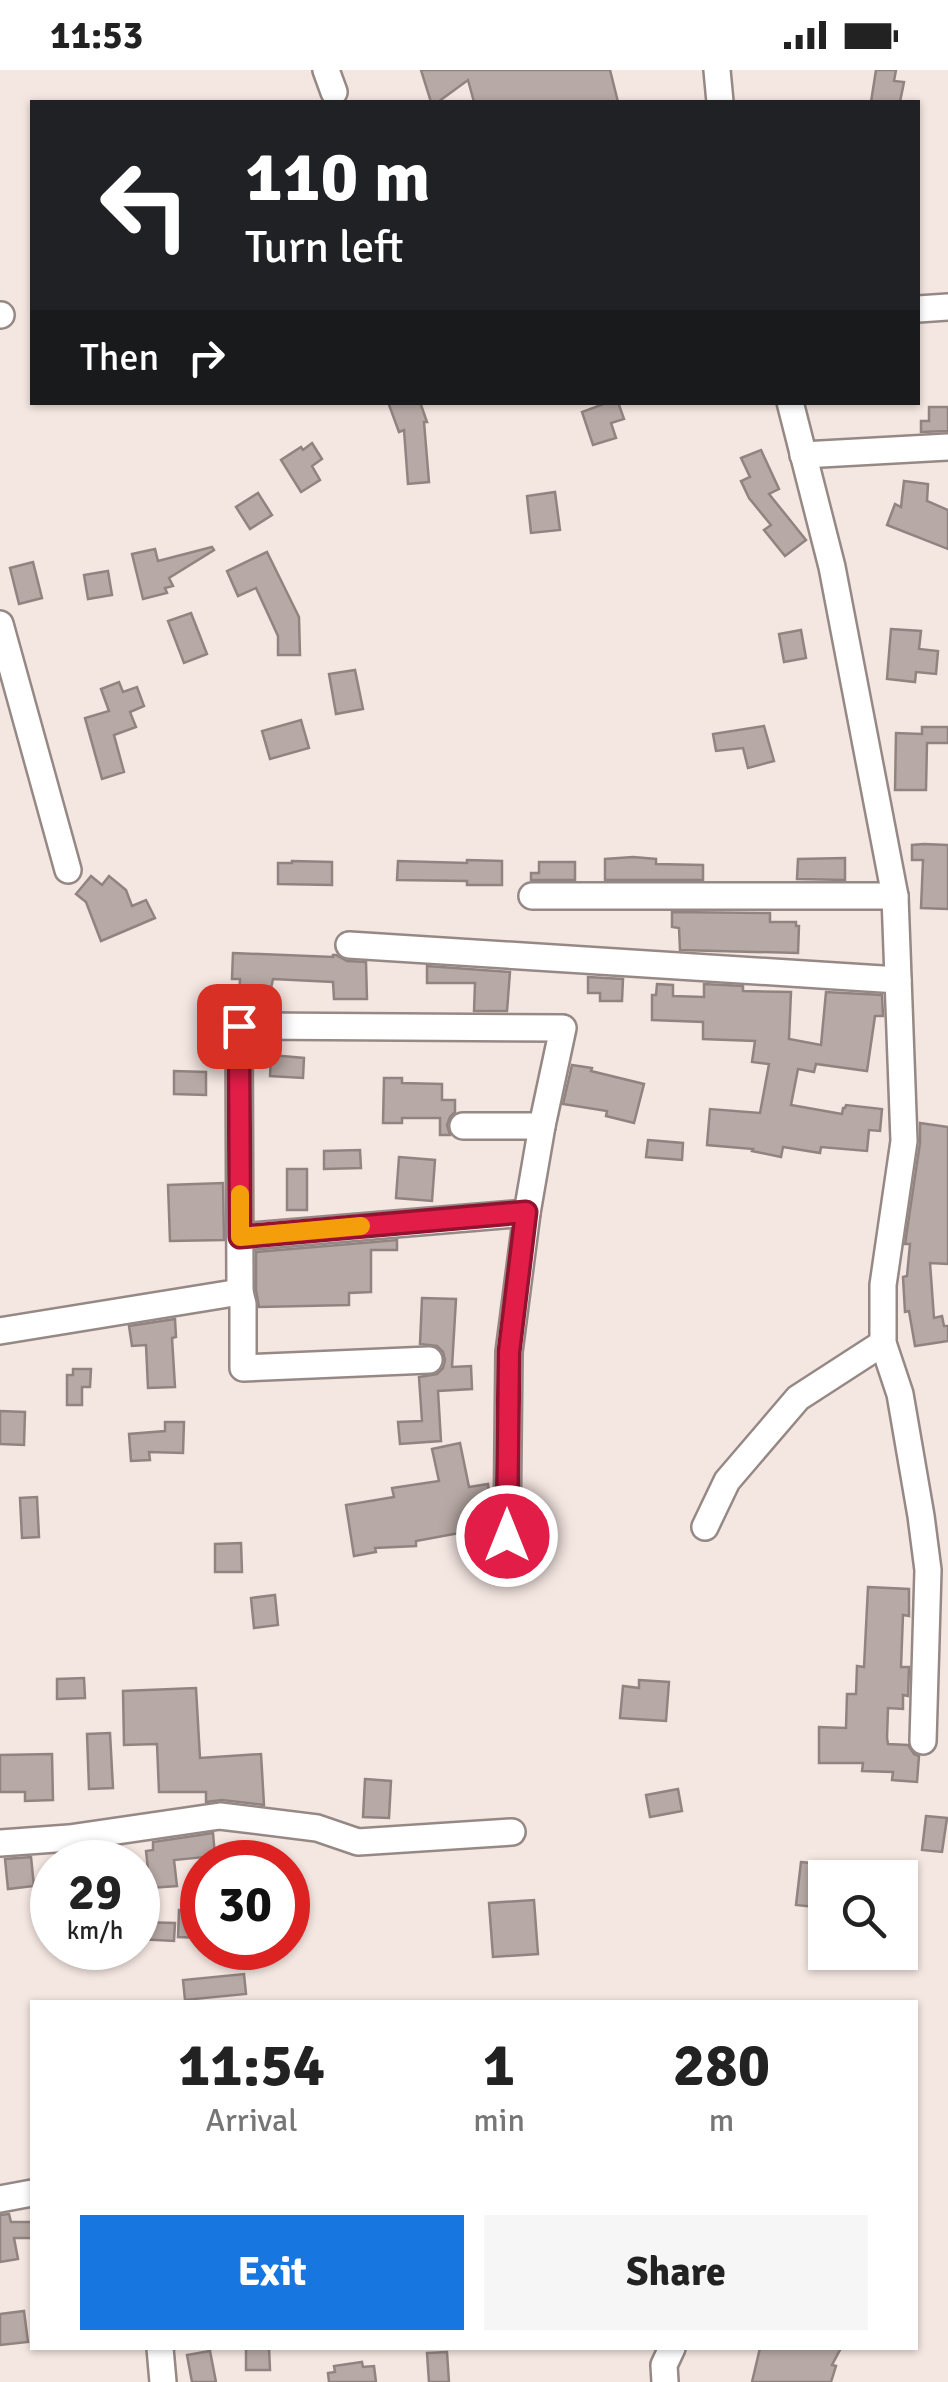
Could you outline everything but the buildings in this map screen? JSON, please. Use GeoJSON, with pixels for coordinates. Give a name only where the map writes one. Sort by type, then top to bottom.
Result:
{"type":"FeatureCollection","features":[{"type":"Feature","properties":{"kind":"street"},"geometry":{"type":"LineString","coordinates":[[718,70],[720,100]]}},
{"type":"Feature","properties":{"kind":"street"},"geometry":{"type":"LineString","coordinates":[[920,309],[948,307]]}},
{"type":"Feature","properties":{"kind":"street"},"geometry":{"type":"LineString","coordinates":[[791,405],[832,567],[895,896],[904,1141],[882,1285],[883,1342],[900,1394],[928,1570],[923,1741]]}},
{"type":"Feature","properties":{"kind":"street"},"geometry":{"type":"LineString","coordinates":[[803,455],[948,447]]}},
{"type":"Feature","properties":{"kind":"street"},"geometry":{"type":"LineString","coordinates":[[0,624],[68,870]]}},
{"type":"Feature","properties":{"kind":"street"},"geometry":{"type":"LineString","coordinates":[[532,896],[895,896]]}},
{"type":"Feature","properties":{"kind":"street"},"geometry":{"type":"LineString","coordinates":[[349,945],[898,980]]}},
{"type":"Feature","properties":{"kind":"street"},"geometry":{"type":"LineString","coordinates":[[430,1360],[244,1368],[239,1026],[563,1028],[526,1212],[509,1352],[507,1536]]}},
{"type":"Feature","properties":{"kind":"street"},"geometry":{"type":"LineString","coordinates":[[463,1126],[542,1126]]}},
{"type":"Feature","properties":{"kind":"street"},"geometry":{"type":"LineString","coordinates":[[240,1237],[526,1212]]}},
{"type":"Feature","properties":{"kind":"street"},"geometry":{"type":"LineString","coordinates":[[0,1330],[240,1292]]}},
{"type":"Feature","properties":{"kind":"street"},"geometry":{"type":"LineString","coordinates":[[705,1527],[728,1481],[798,1398],[883,1342]]}},
{"type":"Feature","properties":{"kind":"street"},"geometry":{"type":"LineString","coordinates":[[922,1516],[948,1512]]}},
{"type":"Feature","properties":{"kind":"street"},"geometry":{"type":"LineString","coordinates":[[0,1843],[69,1838],[220,1816],[316,1828],[358,1842],[512,1832]]}},
{"type":"Feature","properties":{"kind":"street"},"geometry":{"type":"LineString","coordinates":[[0,2199],[30,2193]]}},
{"type":"Feature","properties":{"kind":"street"},"geometry":{"type":"LineString","coordinates":[[160,2350],[163,2382]]}},
{"type":"Feature","properties":{"kind":"street"},"geometry":{"type":"LineString","coordinates":[[664,2382],[664,2365],[671,2350]]}},
{"type":"Feature","properties":{"kind":"slow traffic"},"geometry":{"type":"LineString","coordinates":[[240,1194],[240,1237],[361,1226]]}},
{"type":"Feature","properties":{"kind":"route"},"geometry":{"type":"LineString","coordinates":[[239,1026],[240,1237],[526,1212],[509,1352],[507,1536]]}}]}
